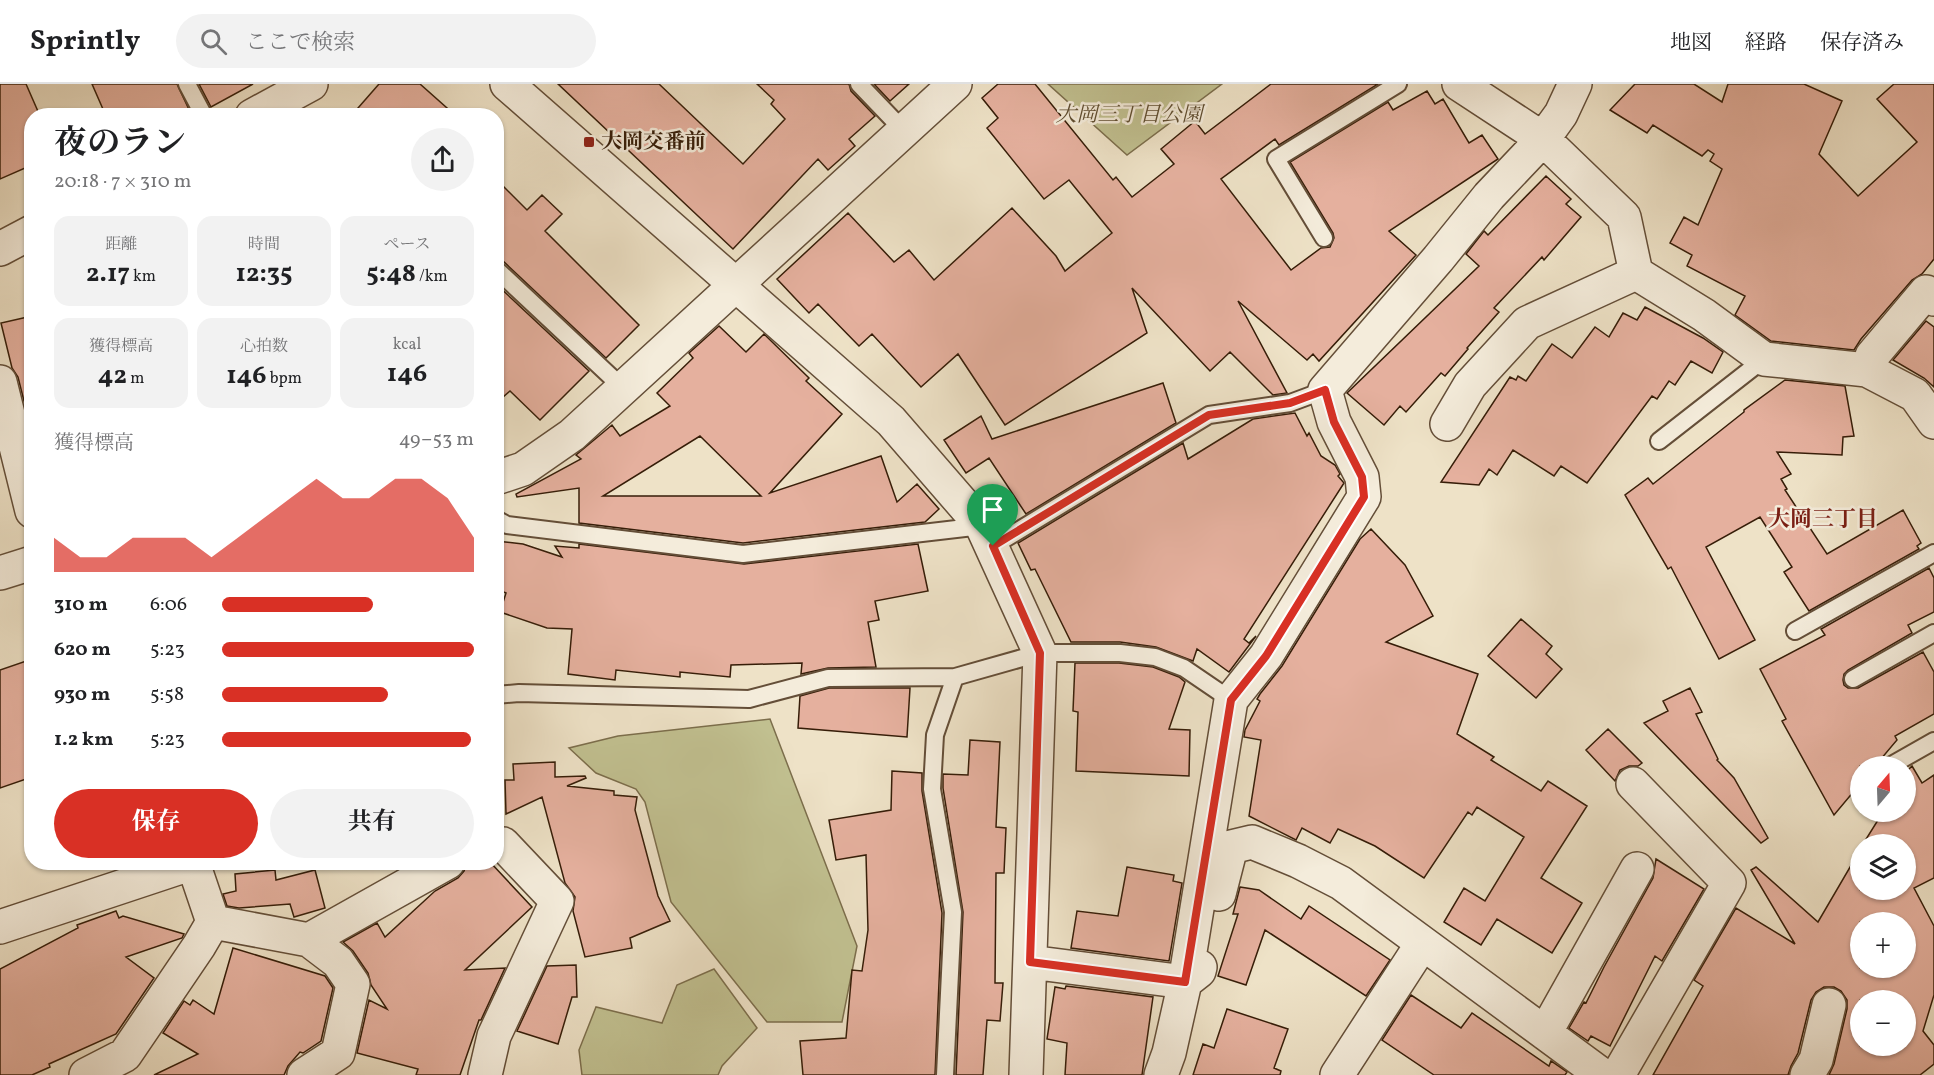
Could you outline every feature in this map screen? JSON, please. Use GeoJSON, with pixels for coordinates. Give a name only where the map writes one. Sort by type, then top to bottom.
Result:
{"type":"FeatureCollection","features":[{"type":"Feature","properties":{"kind":"street"},"geometry":{"type":"LineString","coordinates":[[267,108],[311,84]]}},
{"type":"Feature","properties":{"kind":"street"},"geometry":{"type":"LineString","coordinates":[[507,84],[891,421],[988,536],[1040,653],[1026,1075]]}},
{"type":"Feature","properties":{"kind":"street"},"geometry":{"type":"LineString","coordinates":[[504,475],[523,469],[572,435],[955,84]]}},
{"type":"Feature","properties":{"kind":"street"},"geometry":{"type":"LineString","coordinates":[[1459,84],[1543,139],[1624,217],[1636,273],[1704,315],[1764,358],[1868,370],[1915,395],[1934,422]]}},
{"type":"Feature","properties":{"kind":"street"},"geometry":{"type":"LineString","coordinates":[[1161,1075],[1169,1053],[1185,982],[1231,700],[1266,656],[1364,497],[1362,477],[1334,422],[1325,390],[1489,196],[1543,139],[1561,114],[1575,84]]}},
{"type":"Feature","properties":{"kind":"street"},"geometry":{"type":"LineString","coordinates":[[0,249],[24,236]]}},
{"type":"Feature","properties":{"kind":"street"},"geometry":{"type":"LineString","coordinates":[[1447,424],[1470,385],[1527,323],[1636,273]]}},
{"type":"Feature","properties":{"kind":"street"},"geometry":{"type":"LineString","coordinates":[[1868,370],[1872,356],[1926,292],[1934,299]]}},
{"type":"Feature","properties":{"kind":"street"},"geometry":{"type":"LineString","coordinates":[[0,382],[24,479]]}},
{"type":"Feature","properties":{"kind":"street"},"geometry":{"type":"LineString","coordinates":[[0,573],[24,566]]}},
{"type":"Feature","properties":{"kind":"street"},"geometry":{"type":"LineString","coordinates":[[1618,1075],[1729,883],[1633,784]]}},
{"type":"Feature","properties":{"kind":"street"},"geometry":{"type":"LineString","coordinates":[[1030,962],[1185,982],[1198,971],[1231,847],[1252,842],[1298,861],[1341,883],[1602,1075]]}},
{"type":"Feature","properties":{"kind":"street"},"geometry":{"type":"LineString","coordinates":[[484,1075],[494,1036],[557,901],[504,845]]}},
{"type":"Feature","properties":{"kind":"street"},"geometry":{"type":"LineString","coordinates":[[1545,1033],[1637,869]]}},
{"type":"Feature","properties":{"kind":"street"},"geometry":{"type":"LineString","coordinates":[[0,927],[172,870]]}},
{"type":"Feature","properties":{"kind":"street"},"geometry":{"type":"LineString","coordinates":[[86,1075],[125,1055],[213,922],[195,870]]}},
{"type":"Feature","properties":{"kind":"street"},"geometry":{"type":"LineString","coordinates":[[309,940],[434,870]]}},
{"type":"Feature","properties":{"kind":"street"},"geometry":{"type":"LineString","coordinates":[[213,922],[309,940],[338,962],[353,984],[338,1053],[304,1075]]}},
{"type":"Feature","properties":{"kind":"street"},"geometry":{"type":"LineString","coordinates":[[1337,1075],[1422,944]]}},
{"type":"Feature","properties":{"kind":"street"},"geometry":{"type":"LineString","coordinates":[[1807,1075],[1816,1060],[1829,1005]]}},
{"type":"Feature","properties":{"kind":"lane"},"geometry":{"type":"LineString","coordinates":[[186,84],[200,108]]}},
{"type":"Feature","properties":{"kind":"lane"},"geometry":{"type":"LineString","coordinates":[[859,84],[903,130]]}},
{"type":"Feature","properties":{"kind":"lane"},"geometry":{"type":"LineString","coordinates":[[1324,238],[1276,159],[1398,84]]}},
{"type":"Feature","properties":{"kind":"lane"},"geometry":{"type":"LineString","coordinates":[[504,277],[622,388]]}},
{"type":"Feature","properties":{"kind":"lane"},"geometry":{"type":"LineString","coordinates":[[1659,441],[1764,358]]}},
{"type":"Feature","properties":{"kind":"lane"},"geometry":{"type":"LineString","coordinates":[[504,523],[743,554],[988,536],[1209,415],[1290,403],[1325,390]]}},
{"type":"Feature","properties":{"kind":"lane"},"geometry":{"type":"LineString","coordinates":[[1795,631],[1934,553]]}},
{"type":"Feature","properties":{"kind":"lane"},"geometry":{"type":"LineString","coordinates":[[1853,679],[1934,633]]}},
{"type":"Feature","properties":{"kind":"lane"},"geometry":{"type":"LineString","coordinates":[[504,694],[749,699],[828,678],[954,677],[1040,653],[1120,653],[1155,657],[1184,668],[1231,700]]}},
{"type":"Feature","properties":{"kind":"lane"},"geometry":{"type":"LineString","coordinates":[[945,1075],[953,912],[932,789],[935,735],[954,677]]}},
{"type":"Feature","properties":{"kind":"lane"},"geometry":{"type":"LineString","coordinates":[[1908,756],[1934,741]]}},
{"type":"Feature","properties":{"kind":"green space","name":"大岡三丁目公園"},"geometry":{"type":"Polygon","coordinates":[[[1048,84],[1222,84],[1127,155],[1048,84]]]}},
{"type":"Feature","properties":{"kind":"green space"},"geometry":{"type":"Polygon","coordinates":[[[770,719],[857,946],[842,1022],[767,1022],[671,902],[645,802],[636,789],[596,773],[569,748],[618,736],[770,719]]]}},
{"type":"Feature","properties":{"kind":"green space"},"geometry":{"type":"Polygon","coordinates":[[[714,969],[757,1028],[722,1066],[718,1075],[582,1075],[579,1050],[596,1007],[662,1023],[677,985],[714,969]]]}},
{"type":"Feature","properties":{"kind":"building"},"geometry":{"type":"Polygon","coordinates":[[[0,84],[26,84],[36,108],[24,108],[24,168],[0,179],[0,84]]]}},
{"type":"Feature","properties":{"kind":"building"},"geometry":{"type":"Polygon","coordinates":[[[92,84],[177,84],[188,108],[102,108],[92,84]]]}},
{"type":"Feature","properties":{"kind":"building"},"geometry":{"type":"Polygon","coordinates":[[[199,84],[253,84],[211,107],[199,84]]]}},
{"type":"Feature","properties":{"kind":"building"},"geometry":{"type":"Polygon","coordinates":[[[379,84],[420,84],[447,108],[358,108],[379,84]]]}},
{"type":"Feature","properties":{"kind":"building"},"geometry":{"type":"Polygon","coordinates":[[[558,84],[659,84],[743,164],[785,119],[771,104],[774,100],[757,84],[849,84],[851,91],[875,116],[849,139],[855,146],[828,170],[818,159],[733,249],[558,84]]]}},
{"type":"Feature","properties":{"kind":"building"},"geometry":{"type":"Polygon","coordinates":[[[874,84],[909,84],[890,101],[874,84]]]}},
{"type":"Feature","properties":{"kind":"building"},"geometry":{"type":"Polygon","coordinates":[[[998,84],[1035,84],[1113,180],[1116,177],[1132,197],[1174,164],[1161,149],[1195,121],[1205,134],[1271,84],[1378,84],[1279,145],[1275,139],[1221,179],[1291,270],[1321,248],[1330,247],[1334,238],[1290,162],[1388,102],[1393,110],[1427,91],[1435,104],[1443,99],[1469,143],[1482,135],[1498,159],[1389,231],[1416,255],[1319,361],[1313,354],[1307,360],[1238,301],[1287,393],[1273,395],[1230,352],[1210,371],[1132,288],[1147,333],[1005,425],[958,354],[921,387],[872,334],[859,346],[818,304],[809,313],[777,279],[848,213],[894,262],[909,250],[934,280],[1012,208],[1056,256],[1065,271],[1112,233],[1069,180],[1044,199],[987,128],[998,118],[982,98],[998,84]]]}},
{"type":"Feature","properties":{"kind":"building"},"geometry":{"type":"Polygon","coordinates":[[[1635,84],[1694,84],[1722,102],[1728,84],[1804,84],[1842,101],[1819,154],[1858,196],[1917,142],[1877,99],[1894,84],[1934,84],[1934,259],[1922,274],[1912,280],[1854,350],[1771,341],[1735,315],[1745,296],[1687,266],[1692,255],[1670,243],[1684,217],[1698,225],[1722,169],[1710,161],[1714,154],[1708,150],[1702,156],[1653,125],[1647,133],[1610,110],[1635,84]]]}},
{"type":"Feature","properties":{"kind":"building"},"geometry":{"type":"Polygon","coordinates":[[[1546,176],[1571,199],[1566,204],[1581,217],[1544,260],[1542,257],[1494,308],[1499,312],[1445,376],[1441,373],[1406,412],[1400,406],[1384,425],[1347,393],[1479,266],[1466,254],[1484,231],[1488,235],[1546,176]]]}},
{"type":"Feature","properties":{"kind":"building"},"geometry":{"type":"Polygon","coordinates":[[[504,187],[527,210],[542,195],[562,214],[545,231],[639,325],[606,358],[504,262],[504,187]]]}},
{"type":"Feature","properties":{"kind":"building"},"geometry":{"type":"Polygon","coordinates":[[[504,291],[589,371],[540,420],[510,391],[504,396],[504,291]]]}},
{"type":"Feature","properties":{"kind":"building"},"geometry":{"type":"Polygon","coordinates":[[[1645,307],[1703,338],[1723,352],[1712,373],[1691,361],[1675,385],[1669,381],[1657,399],[1652,396],[1587,483],[1561,466],[1554,476],[1513,450],[1497,475],[1489,469],[1479,485],[1441,482],[1510,377],[1516,380],[1518,376],[1526,381],[1552,344],[1572,358],[1595,327],[1609,337],[1623,313],[1637,320],[1645,307]]]}},
{"type":"Feature","properties":{"kind":"building"},"geometry":{"type":"Polygon","coordinates":[[[24,318],[24,401],[18,377],[12,368],[1,323],[24,318]]]}},
{"type":"Feature","properties":{"kind":"building"},"geometry":{"type":"Polygon","coordinates":[[[1926,321],[1934,327],[1934,387],[1924,378],[1893,360],[1926,321]]]}},
{"type":"Feature","properties":{"kind":"building"},"geometry":{"type":"Polygon","coordinates":[[[719,326],[746,352],[764,334],[809,378],[806,381],[842,414],[770,493],[881,456],[897,502],[917,484],[939,509],[925,522],[743,543],[579,523],[579,488],[517,497],[516,494],[581,459],[576,455],[612,425],[620,436],[670,406],[657,393],[693,358],[689,353],[719,326]],[[700,436],[603,496],[761,496],[700,436]]]}},
{"type":"Feature","properties":{"kind":"building"},"geometry":{"type":"Polygon","coordinates":[[[1785,380],[1845,386],[1854,436],[1843,437],[1842,455],[1777,452],[1791,474],[1781,479],[1787,489],[1785,490],[1827,554],[1903,510],[1921,543],[1917,546],[1919,549],[1809,611],[1784,572],[1792,567],[1760,517],[1706,547],[1755,640],[1719,659],[1671,567],[1668,569],[1625,495],[1648,478],[1653,484],[1744,410],[1785,380]]]}},
{"type":"Feature","properties":{"kind":"building"},"geometry":{"type":"Polygon","coordinates":[[[1163,383],[1176,423],[1026,514],[989,458],[966,473],[944,440],[981,416],[992,439],[1163,383]]]}},
{"type":"Feature","properties":{"kind":"building"},"geometry":{"type":"Polygon","coordinates":[[[1295,413],[1321,456],[1335,465],[1340,474],[1338,476],[1344,483],[1244,639],[1249,643],[1256,636],[1229,672],[1197,649],[1193,661],[1156,647],[1120,642],[1071,642],[1035,569],[1031,570],[1018,543],[1183,443],[1188,459],[1253,419],[1295,413]]]}},
{"type":"Feature","properties":{"kind":"building"},"geometry":{"type":"Polygon","coordinates":[[[1371,529],[1405,565],[1433,616],[1386,642],[1478,674],[1457,734],[1494,757],[1491,760],[1541,791],[1548,781],[1587,806],[1541,878],[1582,903],[1552,953],[1497,919],[1481,945],[1444,922],[1464,888],[1485,901],[1524,837],[1477,807],[1472,815],[1468,812],[1424,878],[1375,846],[1338,829],[1330,843],[1302,828],[1296,840],[1249,816],[1261,740],[1244,737],[1245,730],[1260,701],[1257,699],[1282,666],[1360,539],[1371,529]]]}},
{"type":"Feature","properties":{"kind":"building"},"geometry":{"type":"Polygon","coordinates":[[[504,542],[523,544],[562,557],[555,546],[579,548],[579,544],[744,564],[918,544],[928,591],[875,601],[879,620],[868,622],[876,667],[828,668],[801,674],[802,663],[731,665],[730,677],[680,672],[680,677],[616,670],[615,680],[568,674],[572,629],[547,628],[504,613],[506,593],[504,592],[504,542]]]}},
{"type":"Feature","properties":{"kind":"building"},"geometry":{"type":"Polygon","coordinates":[[[1929,568],[1934,578],[1934,612],[1908,625],[1912,633],[1848,670],[1843,680],[1844,685],[1848,688],[1858,688],[1923,652],[1934,672],[1934,714],[1895,736],[1897,740],[1883,756],[1850,756],[1850,796],[1834,815],[1782,721],[1786,719],[1760,669],[1825,635],[1821,629],[1929,568]]]}},
{"type":"Feature","properties":{"kind":"building"},"geometry":{"type":"Polygon","coordinates":[[[1521,619],[1552,646],[1546,654],[1562,669],[1536,698],[1488,656],[1521,619]]]}},
{"type":"Feature","properties":{"kind":"building"},"geometry":{"type":"Polygon","coordinates":[[[24,662],[24,780],[0,788],[0,670],[24,662]]]}},
{"type":"Feature","properties":{"kind":"building"},"geometry":{"type":"Polygon","coordinates":[[[1075,663],[1119,663],[1153,667],[1179,677],[1185,682],[1169,729],[1190,730],[1189,776],[1076,771],[1078,712],[1073,711],[1075,663]]]}},
{"type":"Feature","properties":{"kind":"building"},"geometry":{"type":"Polygon","coordinates":[[[829,688],[910,688],[907,737],[798,728],[800,696],[829,688]]]}},
{"type":"Feature","properties":{"kind":"building"},"geometry":{"type":"Polygon","coordinates":[[[1690,688],[1702,712],[1696,714],[1717,760],[1734,778],[1768,838],[1761,843],[1644,723],[1668,711],[1663,701],[1690,688]]]}},
{"type":"Feature","properties":{"kind":"building"},"geometry":{"type":"Polygon","coordinates":[[[1608,729],[1642,763],[1620,770],[1615,781],[1586,750],[1608,729]]]}},
{"type":"Feature","properties":{"kind":"building"},"geometry":{"type":"Polygon","coordinates":[[[970,740],[1000,742],[996,827],[1006,828],[1004,873],[996,873],[995,983],[1003,983],[1000,1021],[987,1020],[983,1075],[956,1075],[963,912],[943,788],[943,774],[968,775],[970,740]]]}},
{"type":"Feature","properties":{"kind":"building"},"geometry":{"type":"Polygon","coordinates":[[[555,762],[555,777],[585,776],[586,778],[567,786],[614,791],[614,795],[637,797],[635,810],[658,896],[670,921],[630,938],[632,948],[585,957],[573,911],[575,897],[565,883],[542,797],[506,814],[505,780],[514,780],[513,764],[555,762]]]}},
{"type":"Feature","properties":{"kind":"building"},"geometry":{"type":"Polygon","coordinates":[[[892,771],[922,773],[922,791],[942,913],[935,1075],[803,1075],[800,1041],[846,1038],[852,970],[862,971],[868,930],[866,855],[836,860],[829,820],[891,810],[892,771]]]}},
{"type":"Feature","properties":{"kind":"building"},"geometry":{"type":"Polygon","coordinates":[[[1916,773],[1922,783],[1934,775],[1934,878],[1916,887],[1916,834],[1869,834],[1877,822],[1916,822],[1916,773]]]}},
{"type":"Feature","properties":{"kind":"building"},"geometry":{"type":"Polygon","coordinates":[[[1656,859],[1704,889],[1662,961],[1655,956],[1610,1046],[1591,1036],[1588,1041],[1569,1028],[1584,1002],[1586,1003],[1653,878],[1656,859]]]}},
{"type":"Feature","properties":{"kind":"building"},"geometry":{"type":"Polygon","coordinates":[[[1127,867],[1174,875],[1173,881],[1182,883],[1169,961],[1071,948],[1077,911],[1118,916],[1127,867]]]}},
{"type":"Feature","properties":{"kind":"building"},"geometry":{"type":"Polygon","coordinates":[[[1756,867],[1818,922],[1850,867],[1850,900],[1916,900],[1916,892],[1934,926],[1934,995],[1923,1031],[1934,1045],[1934,1064],[1920,1075],[1829,1075],[1834,1064],[1847,1000],[1841,991],[1834,987],[1824,987],[1816,992],[1811,1000],[1798,1053],[1788,1075],[1653,1075],[1703,986],[1694,980],[1736,908],[1795,944],[1751,870],[1756,867]]]}},
{"type":"Feature","properties":{"kind":"building"},"geometry":{"type":"Polygon","coordinates":[[[275,870],[276,880],[315,870],[325,908],[294,917],[290,904],[239,908],[227,906],[223,894],[236,891],[235,874],[275,870]]]}},
{"type":"Feature","properties":{"kind":"building"},"geometry":{"type":"Polygon","coordinates":[[[497,870],[532,907],[465,970],[505,968],[479,1020],[460,1075],[416,1075],[418,1069],[357,1053],[369,1000],[387,1009],[371,985],[368,973],[353,951],[343,942],[377,923],[385,937],[435,891],[458,878],[464,871],[497,870]]]}},
{"type":"Feature","properties":{"kind":"building"},"geometry":{"type":"Polygon","coordinates":[[[1240,887],[1259,890],[1301,919],[1309,906],[1390,960],[1366,996],[1265,930],[1246,985],[1218,976],[1238,914],[1233,914],[1240,887]]]}},
{"type":"Feature","properties":{"kind":"building"},"geometry":{"type":"Polygon","coordinates":[[[116,911],[119,918],[123,916],[184,934],[182,938],[126,957],[154,978],[116,1034],[49,1064],[50,1067],[32,1075],[0,1075],[0,969],[78,928],[77,925],[116,911]]]}},
{"type":"Feature","properties":{"kind":"building"},"geometry":{"type":"Polygon","coordinates":[[[233,948],[325,976],[333,988],[321,1041],[303,1053],[300,1052],[288,1066],[284,1075],[154,1075],[198,1054],[163,1033],[184,1001],[190,1005],[193,1000],[214,1014],[233,948]]]}},
{"type":"Feature","properties":{"kind":"building"},"geometry":{"type":"Polygon","coordinates":[[[576,965],[577,997],[572,997],[558,1044],[517,1031],[547,966],[576,965]]]}},
{"type":"Feature","properties":{"kind":"building"},"geometry":{"type":"Polygon","coordinates":[[[1066,986],[1153,997],[1142,1075],[1065,1075],[1067,1043],[1047,1039],[1055,987],[1065,989],[1066,986]]]}},
{"type":"Feature","properties":{"kind":"building"},"geometry":{"type":"Polygon","coordinates":[[[1411,995],[1461,1028],[1472,1013],[1549,1066],[1551,1061],[1567,1072],[1565,1075],[1434,1075],[1382,1040],[1411,995]]]}},
{"type":"Feature","properties":{"kind":"building"},"geometry":{"type":"Polygon","coordinates":[[[1227,1009],[1288,1029],[1274,1068],[1281,1071],[1280,1075],[1193,1075],[1203,1044],[1214,1048],[1227,1009]]]}},
{"type":"Feature","properties":{"kind":"place","name":"大岡交番前"},"geometry":{"type":"Point","coordinates":[589,142]}},
{"type":"Feature","properties":{"kind":"district","name":"大岡三丁目"},"geometry":{"type":"Point","coordinates":[1823,520]}},
{"type":"Feature","properties":{"kind":"route"},"geometry":{"type":"LineString","coordinates":[[1325,390],[1334,422],[1362,477],[1364,497],[1266,656],[1231,700],[1185,982],[1030,962],[1040,653],[993,546],[1209,415],[1290,403],[1325,390]]}}]}
